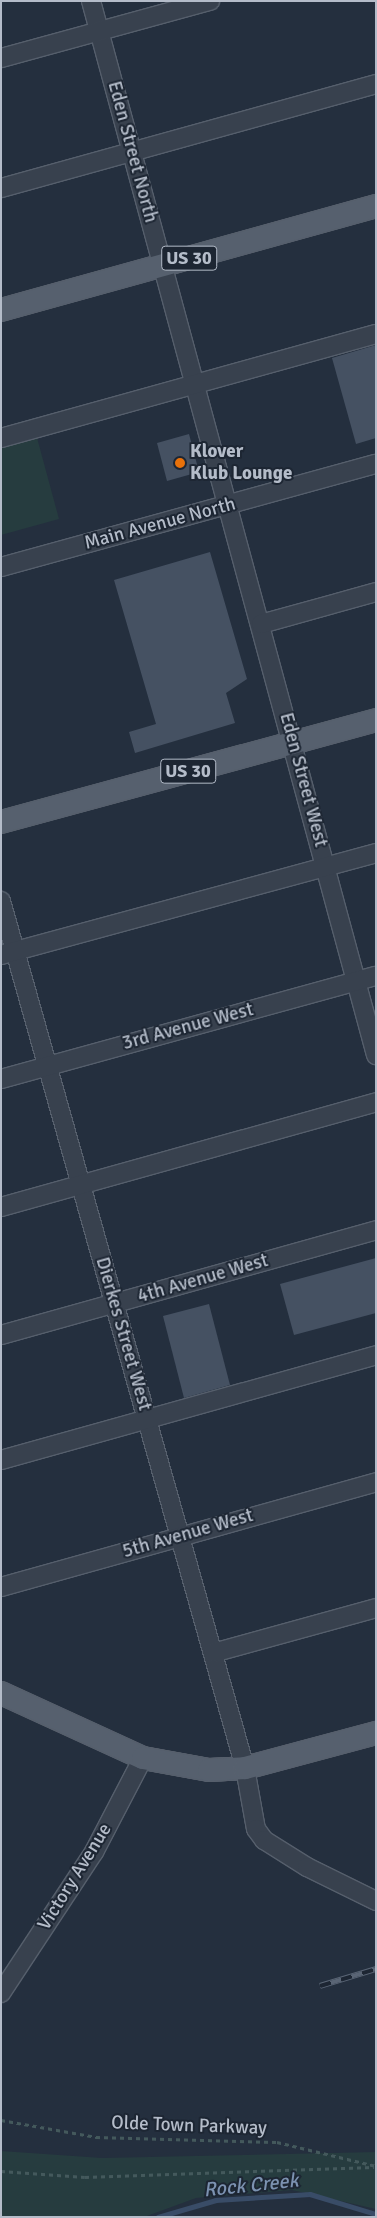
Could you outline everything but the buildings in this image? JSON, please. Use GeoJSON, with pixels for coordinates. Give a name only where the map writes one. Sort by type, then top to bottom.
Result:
{"type":"FeatureCollection","features":[{"type":"Feature","properties":{"kind":"main road","name":"US 30"},"geometry":{"type":"LineString","coordinates":[[1,310],[376,206]]}},
{"type":"Feature","properties":{"kind":"main road","name":"US 30"},"geometry":{"type":"LineString","coordinates":[[1,822],[376,720]]}},
{"type":"Feature","properties":{"kind":"main road"},"geometry":{"type":"LineString","coordinates":[[1,1693],[143,1758],[209,1770],[245,1768],[376,1732]]}},
{"type":"Feature","properties":{"kind":"street","name":"Eden Street North"},"geometry":{"type":"LineString","coordinates":[[91,1],[230,504]]}},
{"type":"Feature","properties":{"kind":"street"},"geometry":{"type":"LineString","coordinates":[[1,58],[210,1]]}},
{"type":"Feature","properties":{"kind":"street"},"geometry":{"type":"LineString","coordinates":[[1,188],[376,84]]}},
{"type":"Feature","properties":{"kind":"street"},"geometry":{"type":"LineString","coordinates":[[1,438],[376,334]]}},
{"type":"Feature","properties":{"kind":"street","name":"Main Avenue North"},"geometry":{"type":"LineString","coordinates":[[1,568],[376,464]]}},
{"type":"Feature","properties":{"kind":"street","name":"Eden Street West"},"geometry":{"type":"LineString","coordinates":[[230,504],[376,1055]]}},
{"type":"Feature","properties":{"kind":"street"},"geometry":{"type":"LineString","coordinates":[[261,624],[376,592]]}},
{"type":"Feature","properties":{"kind":"street"},"geometry":{"type":"LineString","coordinates":[[8,953],[376,853]]}},
{"type":"Feature","properties":{"kind":"street","name":"Dierkes Street West"},"geometry":{"type":"LineString","coordinates":[[1,901],[8,953],[48,1065],[245,1768],[251,1811],[264,1840],[376,1902]]}},
{"type":"Feature","properties":{"kind":"street","name":"3rd Avenue West"},"geometry":{"type":"LineString","coordinates":[[1,1079],[376,976]]}},
{"type":"Feature","properties":{"kind":"street"},"geometry":{"type":"LineString","coordinates":[[1,1207],[376,1102]]}},
{"type":"Feature","properties":{"kind":"street","name":"4th Avenue West"},"geometry":{"type":"LineString","coordinates":[[1,1336],[376,1230]]}},
{"type":"Feature","properties":{"kind":"street"},"geometry":{"type":"LineString","coordinates":[[1,1460],[376,1356]]}},
{"type":"Feature","properties":{"kind":"street","name":"5th Avenue West"},"geometry":{"type":"LineString","coordinates":[[1,1586],[376,1482]]}},
{"type":"Feature","properties":{"kind":"street"},"geometry":{"type":"LineString","coordinates":[[213,1653],[376,1608]]}},
{"type":"Feature","properties":{"kind":"street","name":"Victory Avenue"},"geometry":{"type":"LineString","coordinates":[[1,1993],[94,1852],[143,1758]]}},
{"type":"Feature","properties":{"kind":"path","name":"Olde Town Parkway"},"geometry":{"type":"LineString","coordinates":[[1,2120],[19,2127],[96,2137],[276,2142],[376,2167]]}},
{"type":"Feature","properties":{"kind":"path","name":"Olde Town Parkway"},"geometry":{"type":"LineString","coordinates":[[1,2171],[86,2177],[376,2167]]}},
{"type":"Feature","properties":{"kind":"green space"},"geometry":{"type":"Polygon","coordinates":[[[36,434],[59,519],[1,535],[1,444],[36,434]]]}},
{"type":"Feature","properties":{"kind":"green space"},"geometry":{"type":"Polygon","coordinates":[[[1,2151],[102,2158],[376,2152],[376,2209],[292,2190],[196,2198],[144,2217],[1,2217],[1,2151]]]}},
{"type":"Feature","properties":{"kind":"waterway","name":"Rock Creek"},"geometry":{"type":"LineString","coordinates":[[158,2217],[216,2200],[310,2194],[376,2214]]}},
{"type":"Feature","properties":{"kind":"railway"},"geometry":{"type":"LineString","coordinates":[[320,1986],[376,1969]]}},
{"type":"Feature","properties":{"kind":"place","name":"Klover Klub Lounge"},"geometry":{"type":"Point","coordinates":[180,463]}}]}
